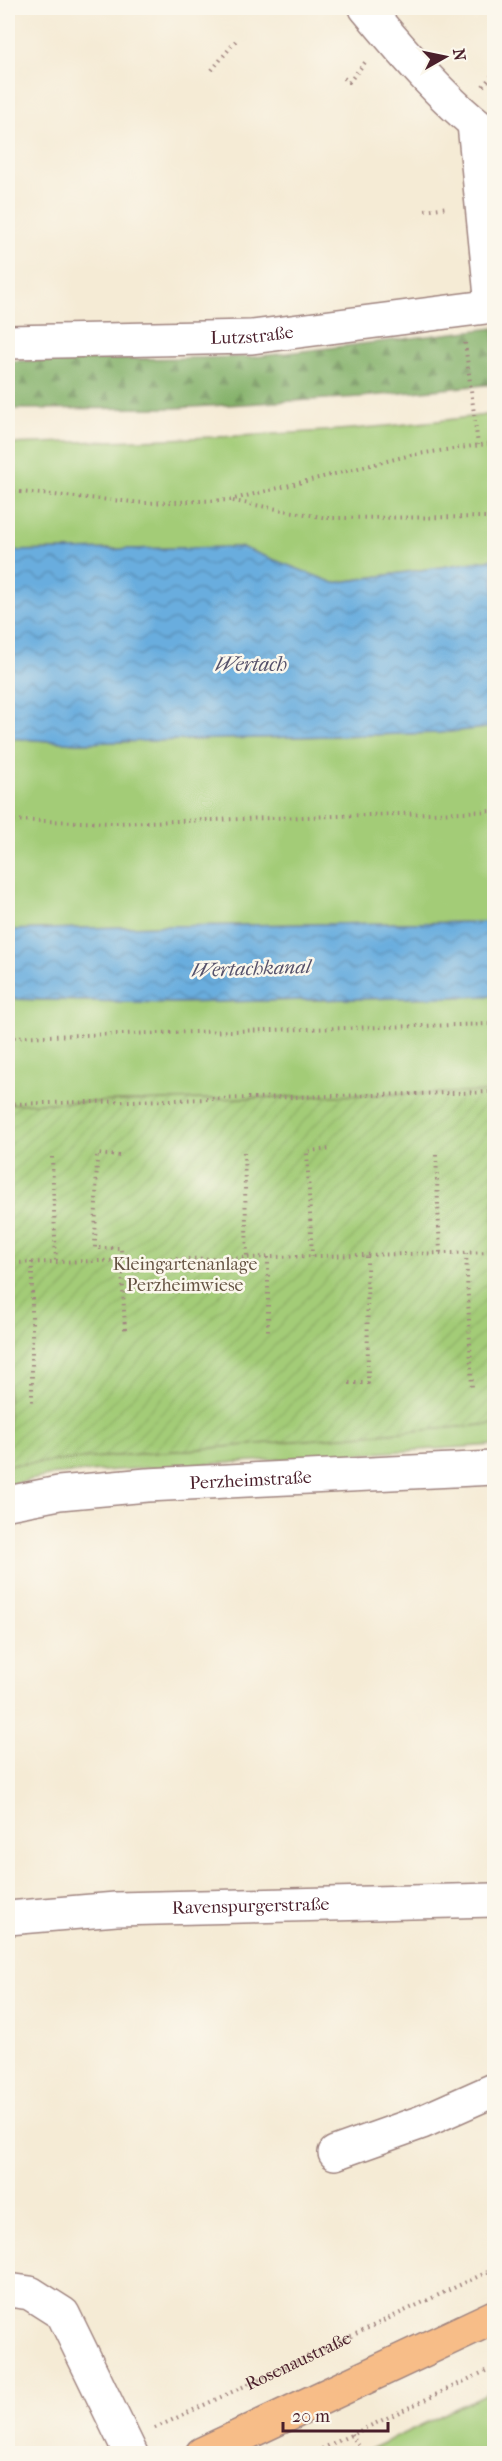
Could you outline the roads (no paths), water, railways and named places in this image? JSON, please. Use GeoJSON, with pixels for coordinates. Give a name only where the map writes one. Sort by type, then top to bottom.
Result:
{"type":"FeatureCollection","features":[{"type":"Feature","properties":{"kind":"main road"},"geometry":{"type":"LineString","coordinates":[[202,2454],[495,2317]]}},
{"type":"Feature","properties":{"kind":"street"},"geometry":{"type":"LineString","coordinates":[[366,8],[403,51],[484,131],[482,307]]}},
{"type":"Feature","properties":{"kind":"street","name":"Lutzstraße"},"geometry":{"type":"LineString","coordinates":[[8,342],[252,337],[482,307]]}},
{"type":"Feature","properties":{"kind":"street","name":"Perzheimstraße"},"geometry":{"type":"LineString","coordinates":[[8,1503],[59,1493],[142,1485],[495,1468]]}},
{"type":"Feature","properties":{"kind":"street","name":"Ravenspurgerstraße"},"geometry":{"type":"LineString","coordinates":[[8,1918],[116,1909],[495,1900]]}},
{"type":"Feature","properties":{"kind":"street"},"geometry":{"type":"LineString","coordinates":[[335,2153],[422,2122],[495,2090]]}},
{"type":"Feature","properties":{"kind":"street"},"geometry":{"type":"LineString","coordinates":[[8,2290],[30,2293],[63,2314],[128,2448]]}},
{"type":"Feature","properties":{"kind":"water","name":"Wertach"},"geometry":{"type":"Polygon","coordinates":[[[241,547],[334,583],[494,559],[494,727],[440,733],[78,743],[8,738],[8,551],[241,547]]]}},
{"type":"Feature","properties":{"kind":"water","name":"Wertachkanal"},"geometry":{"type":"Polygon","coordinates":[[[494,920],[494,996],[173,1003],[8,999],[8,930],[485,922],[494,920]]]}},
{"type":"Feature","properties":{"kind":"park label","name":"Kleingartenanlage Perzheimwiese"},"geometry":{"type":"Point","coordinates":[185,1274]}}]}
